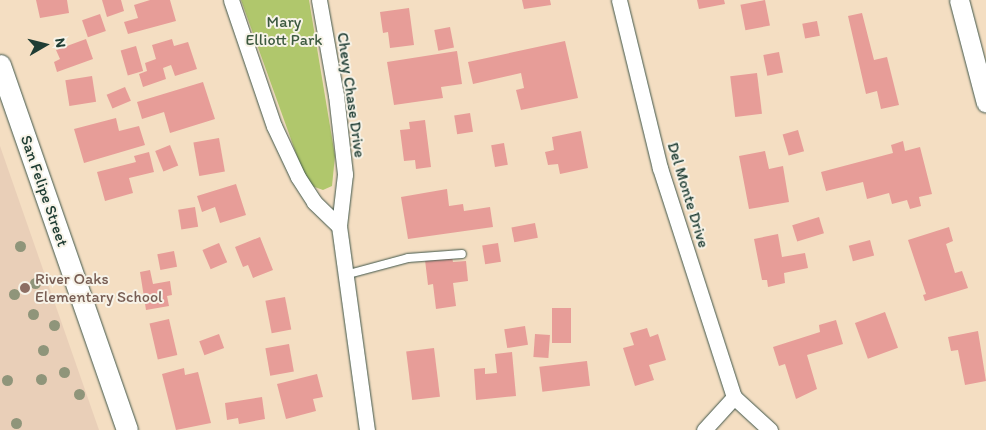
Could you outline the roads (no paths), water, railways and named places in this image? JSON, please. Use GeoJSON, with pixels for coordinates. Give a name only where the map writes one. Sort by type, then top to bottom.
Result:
{"type":"FeatureCollection","features":[{"type":"Feature","properties":{"kind":"main road","name":"San Felipe Street"},"geometry":{"type":"LineString","coordinates":[[0,65],[127,430]]}},
{"type":"Feature","properties":{"kind":"street"},"geometry":{"type":"LineString","coordinates":[[231,0],[274,126],[298,177],[314,202],[339,226]]}},
{"type":"Feature","properties":{"kind":"street","name":"Chevy Chase Drive"},"geometry":{"type":"LineString","coordinates":[[319,0],[336,95],[345,174],[339,226],[367,430]]}},
{"type":"Feature","properties":{"kind":"street","name":"Del Monte Drive"},"geometry":{"type":"LineString","coordinates":[[619,0],[660,168],[734,397],[770,430]]}},
{"type":"Feature","properties":{"kind":"street"},"geometry":{"type":"LineString","coordinates":[[959,0],[986,103]]}},
{"type":"Feature","properties":{"kind":"street"},"geometry":{"type":"LineString","coordinates":[[704,430],[734,397]]}},
{"type":"Feature","properties":{"kind":"lane"},"geometry":{"type":"LineString","coordinates":[[346,275],[408,258],[462,254]]}},
{"type":"Feature","properties":{"kind":"place","name":"River Oaks Elementary School"},"geometry":{"type":"Point","coordinates":[25,288]}},
{"type":"Feature","properties":{"kind":"park label","name":"Mary Elliott Park"},"geometry":{"type":"Point","coordinates":[284,31]}}]}
